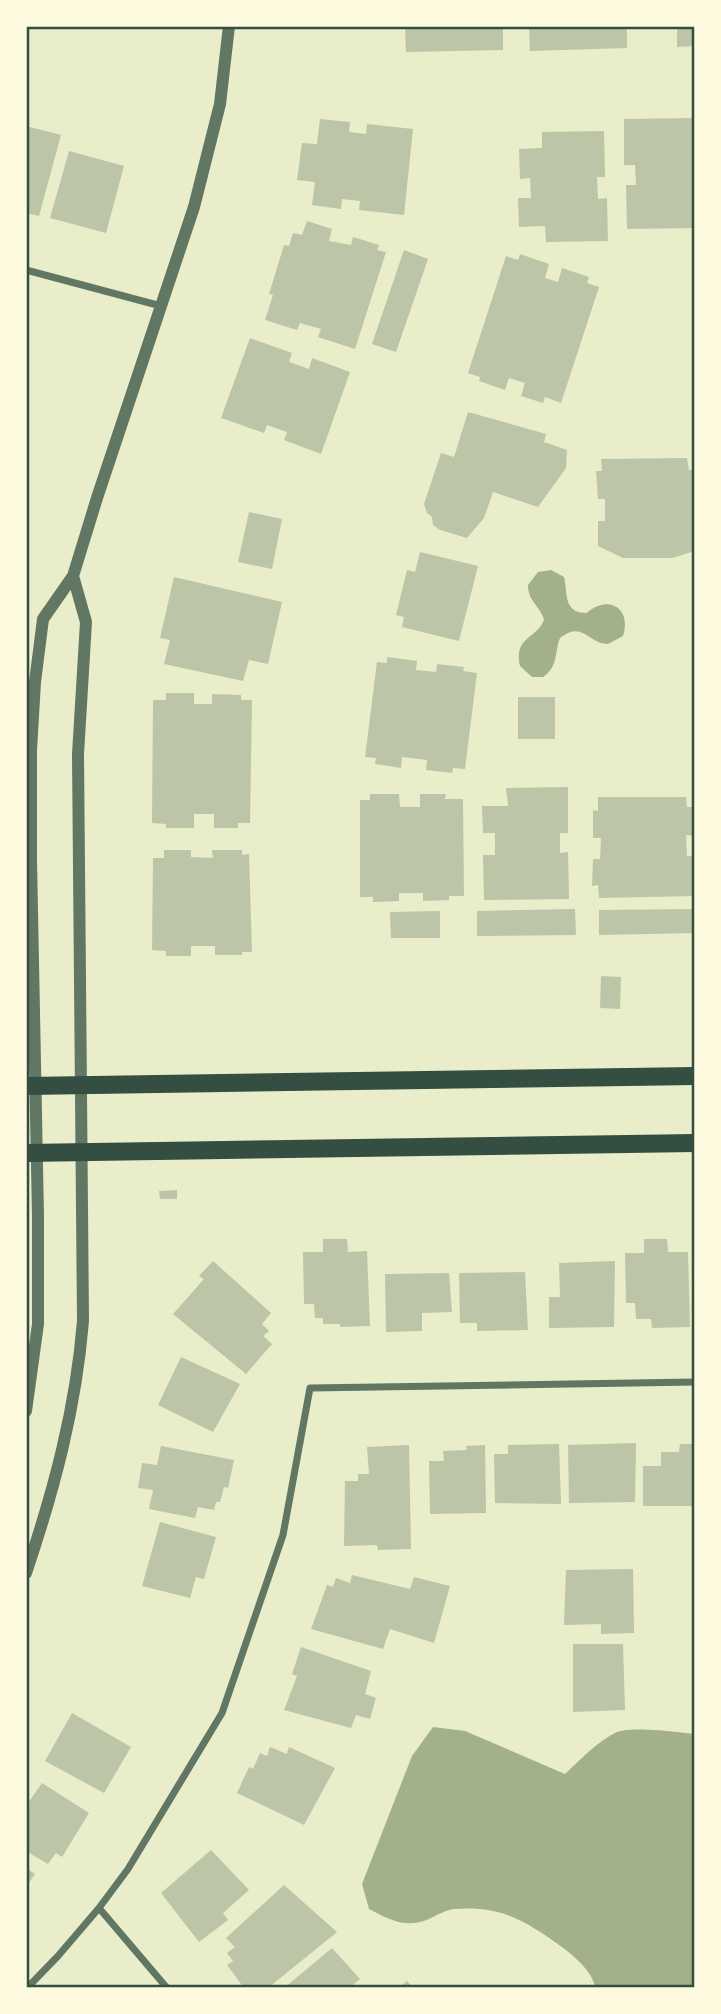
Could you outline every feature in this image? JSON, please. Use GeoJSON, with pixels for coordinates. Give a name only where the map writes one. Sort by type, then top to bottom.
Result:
{"type":"FeatureCollection","features":[{"type":"Feature","properties":{"kind":"main road"},"geometry":{"type":"LineString","coordinates":[[31,1086],[695,1076]]}},
{"type":"Feature","properties":{"kind":"main road"},"geometry":{"type":"LineString","coordinates":[[32,1153],[695,1143]]}},
{"type":"Feature","properties":{"kind":"street"},"geometry":{"type":"LineString","coordinates":[[26,1411],[38,1324],[32,1153],[30,860],[31,750],[35,682],[43,619],[74,576],[97,498],[194,207],[220,104],[229,26]]}},
{"type":"Feature","properties":{"kind":"street"},"geometry":{"type":"LineString","coordinates":[[26,270],[161,306]]}},
{"type":"Feature","properties":{"kind":"street"},"geometry":{"type":"LineString","coordinates":[[26,1573],[52,1494],[67,1434],[78,1371],[83,1273],[78,754],[86,622],[74,576]]}},
{"type":"Feature","properties":{"kind":"street"},"geometry":{"type":"LineString","coordinates":[[27,1988],[99,1908],[128,1868],[222,1713],[283,1535],[310,1388],[695,1382]]}},
{"type":"Feature","properties":{"kind":"street"},"geometry":{"type":"LineString","coordinates":[[99,1908],[167,1988]]}},
{"type":"Feature","properties":{"kind":"shaded area"},"geometry":{"type":"Polygon","coordinates":[[[551,570],[564,577],[568,601],[574,610],[587,613],[595,607],[610,605],[621,611],[625,626],[623,636],[608,644],[580,632],[568,633],[560,638],[554,664],[548,673],[543,677],[532,677],[520,666],[520,649],[544,619],[530,595],[528,585],[538,572],[551,570]]]}},
{"type":"Feature","properties":{"kind":"shaded area"},"geometry":{"type":"Polygon","coordinates":[[[433,1727],[465,1731],[565,1774],[596,1745],[617,1732],[644,1729],[695,1734],[695,1988],[595,1988],[587,1971],[567,1951],[524,1922],[499,1912],[471,1908],[454,1909],[421,1922],[405,1923],[391,1920],[369,1909],[362,1884],[412,1756],[433,1727]]]}},
{"type":"Feature","properties":{"kind":"building"},"geometry":{"type":"Polygon","coordinates":[[[503,26],[503,50],[406,52],[405,27],[503,26]]]}},
{"type":"Feature","properties":{"kind":"building"},"geometry":{"type":"Polygon","coordinates":[[[529,26],[627,26],[627,48],[530,51],[529,26]]]}},
{"type":"Feature","properties":{"kind":"building"},"geometry":{"type":"Polygon","coordinates":[[[677,26],[695,26],[695,46],[677,47],[677,26]]]}},
{"type":"Feature","properties":{"kind":"building"},"geometry":{"type":"Polygon","coordinates":[[[695,118],[695,228],[627,229],[626,185],[636,185],[635,165],[624,165],[624,119],[695,118]]]}},
{"type":"Feature","properties":{"kind":"building"},"geometry":{"type":"Polygon","coordinates":[[[320,119],[350,122],[349,132],[366,134],[367,124],[413,129],[404,215],[359,210],[360,201],[342,199],[341,209],[312,205],[315,182],[297,180],[302,143],[317,144],[320,119]]]}},
{"type":"Feature","properties":{"kind":"building"},"geometry":{"type":"Polygon","coordinates":[[[26,126],[61,135],[39,216],[26,213],[26,126]]]}},
{"type":"Feature","properties":{"kind":"building"},"geometry":{"type":"Polygon","coordinates":[[[604,131],[605,177],[597,177],[598,199],[607,198],[608,241],[546,242],[545,226],[519,227],[518,198],[531,198],[530,178],[520,179],[519,149],[542,148],[542,132],[604,131]]]}},
{"type":"Feature","properties":{"kind":"building"},"geometry":{"type":"Polygon","coordinates":[[[69,151],[124,166],[106,233],[50,218],[69,151]]]}},
{"type":"Feature","properties":{"kind":"building"},"geometry":{"type":"Polygon","coordinates":[[[307,221],[332,229],[329,241],[351,245],[353,237],[379,245],[377,250],[386,252],[355,349],[318,337],[321,329],[300,323],[297,330],[265,320],[273,295],[269,294],[284,245],[289,246],[293,233],[302,235],[307,221]]]}},
{"type":"Feature","properties":{"kind":"building"},"geometry":{"type":"Polygon","coordinates":[[[404,250],[428,259],[396,352],[372,344],[404,250]]]}},
{"type":"Feature","properties":{"kind":"building"},"geometry":{"type":"Polygon","coordinates":[[[520,254],[549,264],[545,278],[558,282],[562,268],[589,277],[587,283],[599,287],[561,403],[545,397],[543,403],[521,396],[525,383],[509,378],[505,390],[479,381],[480,377],[468,373],[506,256],[518,260],[520,254]]]}},
{"type":"Feature","properties":{"kind":"building"},"geometry":{"type":"Polygon","coordinates":[[[250,338],[292,353],[289,362],[309,369],[312,358],[350,372],[321,454],[284,440],[287,432],[267,425],[264,433],[221,418],[250,338]]]}},
{"type":"Feature","properties":{"kind":"building"},"geometry":{"type":"Polygon","coordinates":[[[468,412],[546,434],[544,442],[567,450],[566,468],[538,507],[493,492],[484,518],[467,538],[440,530],[433,525],[432,517],[427,513],[424,504],[441,453],[454,457],[468,412]]]}},
{"type":"Feature","properties":{"kind":"building"},"geometry":{"type":"Polygon","coordinates":[[[687,458],[689,470],[695,470],[695,551],[672,558],[623,558],[598,546],[598,521],[605,521],[605,499],[598,499],[596,471],[602,471],[601,459],[687,458]]]}},
{"type":"Feature","properties":{"kind":"building"},"geometry":{"type":"Polygon","coordinates":[[[249,512],[282,519],[272,569],[238,562],[249,512]]]}},
{"type":"Feature","properties":{"kind":"building"},"geometry":{"type":"Polygon","coordinates":[[[420,552],[478,566],[459,641],[402,627],[404,617],[396,615],[407,570],[415,572],[420,552]]]}},
{"type":"Feature","properties":{"kind":"building"},"geometry":{"type":"Polygon","coordinates":[[[174,577],[282,602],[268,664],[249,660],[243,681],[164,664],[170,640],[160,638],[174,577]]]}},
{"type":"Feature","properties":{"kind":"building"},"geometry":{"type":"Polygon","coordinates":[[[387,657],[417,661],[416,670],[436,672],[437,664],[464,667],[463,671],[477,673],[465,769],[453,768],[452,773],[426,770],[427,760],[402,757],[401,768],[375,764],[376,758],[365,757],[377,662],[387,663],[387,657]]]}},
{"type":"Feature","properties":{"kind":"building"},"geometry":{"type":"Polygon","coordinates":[[[166,693],[194,693],[194,704],[212,704],[212,694],[241,695],[241,700],[252,700],[250,823],[238,823],[238,828],[214,828],[214,814],[194,814],[194,828],[166,828],[166,824],[152,823],[153,700],[166,700],[166,693]]]}},
{"type":"Feature","properties":{"kind":"building"},"geometry":{"type":"Polygon","coordinates":[[[518,697],[555,697],[555,739],[518,739],[518,697]]]}},
{"type":"Feature","properties":{"kind":"building"},"geometry":{"type":"Polygon","coordinates":[[[568,787],[568,833],[560,833],[560,853],[568,852],[569,899],[484,900],[483,855],[495,855],[495,833],[483,833],[482,806],[508,806],[506,788],[568,787]]]}},
{"type":"Feature","properties":{"kind":"building"},"geometry":{"type":"Polygon","coordinates":[[[370,794],[399,794],[400,807],[420,807],[420,794],[446,794],[445,799],[463,799],[464,896],[449,896],[449,900],[423,901],[423,893],[399,893],[399,901],[373,902],[373,897],[360,897],[360,800],[370,800],[370,794]]]}},
{"type":"Feature","properties":{"kind":"building"},"geometry":{"type":"Polygon","coordinates":[[[598,797],[686,797],[687,807],[695,807],[695,836],[686,835],[687,856],[695,856],[695,896],[599,898],[598,885],[592,886],[593,859],[600,859],[601,838],[593,838],[593,810],[598,811],[598,797]]]}},
{"type":"Feature","properties":{"kind":"building"},"geometry":{"type":"Polygon","coordinates":[[[164,850],[191,850],[191,857],[213,858],[212,850],[242,850],[242,855],[249,854],[252,952],[242,952],[242,955],[215,955],[215,946],[191,946],[191,956],[166,956],[166,951],[152,950],[153,858],[164,858],[164,850]]]}},
{"type":"Feature","properties":{"kind":"building"},"geometry":{"type":"Polygon","coordinates":[[[575,909],[576,935],[477,936],[477,911],[575,909]]]}},
{"type":"Feature","properties":{"kind":"building"},"geometry":{"type":"Polygon","coordinates":[[[695,909],[695,933],[599,935],[599,910],[695,909]]]}},
{"type":"Feature","properties":{"kind":"building"},"geometry":{"type":"Polygon","coordinates":[[[440,911],[440,938],[391,938],[390,912],[440,911]]]}},
{"type":"Feature","properties":{"kind":"building"},"geometry":{"type":"Polygon","coordinates":[[[601,976],[621,977],[620,1009],[600,1008],[601,976]]]}},
{"type":"Feature","properties":{"kind":"building"},"geometry":{"type":"Polygon","coordinates":[[[177,1190],[177,1199],[160,1199],[159,1191],[177,1190]]]}},
{"type":"Feature","properties":{"kind":"building"},"geometry":{"type":"Polygon","coordinates":[[[323,1239],[347,1239],[348,1252],[367,1251],[370,1326],[340,1327],[340,1324],[323,1324],[323,1318],[315,1318],[314,1304],[304,1304],[303,1252],[323,1252],[323,1239]]]}},
{"type":"Feature","properties":{"kind":"building"},"geometry":{"type":"Polygon","coordinates":[[[644,1239],[667,1239],[668,1252],[688,1252],[690,1327],[652,1328],[651,1319],[636,1319],[635,1303],[626,1303],[625,1253],[644,1253],[644,1239]]]}},
{"type":"Feature","properties":{"kind":"building"},"geometry":{"type":"Polygon","coordinates":[[[213,1261],[271,1313],[262,1324],[269,1331],[263,1336],[272,1344],[246,1374],[173,1314],[204,1279],[199,1276],[213,1261]]]}},
{"type":"Feature","properties":{"kind":"building"},"geometry":{"type":"Polygon","coordinates":[[[615,1261],[614,1327],[549,1328],[549,1297],[560,1297],[559,1263],[615,1261]]]}},
{"type":"Feature","properties":{"kind":"building"},"geometry":{"type":"Polygon","coordinates":[[[525,1272],[528,1330],[477,1331],[477,1323],[460,1323],[459,1273],[525,1272]]]}},
{"type":"Feature","properties":{"kind":"building"},"geometry":{"type":"Polygon","coordinates":[[[449,1273],[452,1312],[422,1313],[422,1331],[386,1332],[385,1274],[449,1273]]]}},
{"type":"Feature","properties":{"kind":"building"},"geometry":{"type":"Polygon","coordinates":[[[181,1357],[240,1384],[213,1432],[158,1405],[181,1357]]]}},
{"type":"Feature","properties":{"kind":"building"},"geometry":{"type":"Polygon","coordinates":[[[636,1443],[635,1502],[569,1503],[568,1445],[636,1443]]]}},
{"type":"Feature","properties":{"kind":"building"},"geometry":{"type":"Polygon","coordinates":[[[559,1444],[561,1504],[495,1503],[494,1454],[508,1454],[508,1445],[559,1444]]]}},
{"type":"Feature","properties":{"kind":"building"},"geometry":{"type":"Polygon","coordinates":[[[680,1444],[695,1444],[695,1506],[643,1506],[643,1466],[661,1466],[661,1452],[679,1452],[680,1444]]]}},
{"type":"Feature","properties":{"kind":"building"},"geometry":{"type":"Polygon","coordinates":[[[409,1445],[411,1549],[378,1550],[377,1545],[344,1546],[345,1481],[358,1481],[358,1474],[369,1474],[367,1447],[409,1445]]]}},
{"type":"Feature","properties":{"kind":"building"},"geometry":{"type":"Polygon","coordinates":[[[485,1445],[486,1513],[430,1514],[429,1461],[444,1461],[443,1451],[467,1450],[466,1446],[485,1445]]]}},
{"type":"Feature","properties":{"kind":"building"},"geometry":{"type":"Polygon","coordinates":[[[161,1446],[234,1460],[228,1488],[224,1487],[220,1502],[216,1502],[214,1510],[198,1507],[195,1518],[149,1509],[153,1490],[138,1488],[142,1463],[157,1465],[161,1446]]]}},
{"type":"Feature","properties":{"kind":"building"},"geometry":{"type":"Polygon","coordinates":[[[160,1522],[216,1537],[204,1579],[196,1577],[190,1598],[142,1586],[160,1522]]]}},
{"type":"Feature","properties":{"kind":"building"},"geometry":{"type":"Polygon","coordinates":[[[633,1569],[634,1633],[601,1634],[601,1624],[564,1625],[566,1570],[633,1569]]]}},
{"type":"Feature","properties":{"kind":"building"},"geometry":{"type":"Polygon","coordinates":[[[352,1575],[410,1589],[414,1577],[450,1586],[434,1643],[390,1629],[383,1649],[311,1629],[327,1585],[333,1587],[336,1578],[350,1583],[352,1575]]]}},
{"type":"Feature","properties":{"kind":"building"},"geometry":{"type":"Polygon","coordinates":[[[573,1644],[623,1644],[625,1710],[573,1712],[573,1644]]]}},
{"type":"Feature","properties":{"kind":"building"},"geometry":{"type":"Polygon","coordinates":[[[301,1647],[371,1671],[365,1694],[376,1698],[370,1719],[356,1715],[351,1728],[284,1710],[297,1676],[292,1674],[301,1647]]]}},
{"type":"Feature","properties":{"kind":"building"},"geometry":{"type":"Polygon","coordinates":[[[72,1713],[131,1747],[104,1793],[45,1761],[72,1713]]]}},
{"type":"Feature","properties":{"kind":"building"},"geometry":{"type":"Polygon","coordinates":[[[270,1747],[287,1754],[289,1747],[335,1768],[304,1825],[237,1793],[249,1767],[253,1769],[260,1753],[267,1756],[270,1747]]]}},
{"type":"Feature","properties":{"kind":"building"},"geometry":{"type":"Polygon","coordinates":[[[42,1783],[89,1813],[62,1857],[56,1853],[48,1864],[26,1851],[26,1806],[42,1783]]]}},
{"type":"Feature","properties":{"kind":"building"},"geometry":{"type":"Polygon","coordinates":[[[211,1850],[249,1890],[223,1913],[228,1920],[199,1942],[161,1893],[211,1850]]]}},
{"type":"Feature","properties":{"kind":"building"},"geometry":{"type":"Polygon","coordinates":[[[26,1868],[35,1874],[26,1887],[26,1868]]]}},
{"type":"Feature","properties":{"kind":"building"},"geometry":{"type":"Polygon","coordinates":[[[284,1885],[337,1932],[268,1988],[244,1988],[227,1965],[233,1961],[227,1953],[235,1947],[226,1938],[284,1885]]]}},
{"type":"Feature","properties":{"kind":"building"},"geometry":{"type":"Polygon","coordinates":[[[332,1948],[360,1979],[349,1988],[284,1988],[332,1948]]]}},
{"type":"Feature","properties":{"kind":"building"},"geometry":{"type":"Polygon","coordinates":[[[407,1981],[413,1988],[398,1988],[407,1981]]]}}]}
